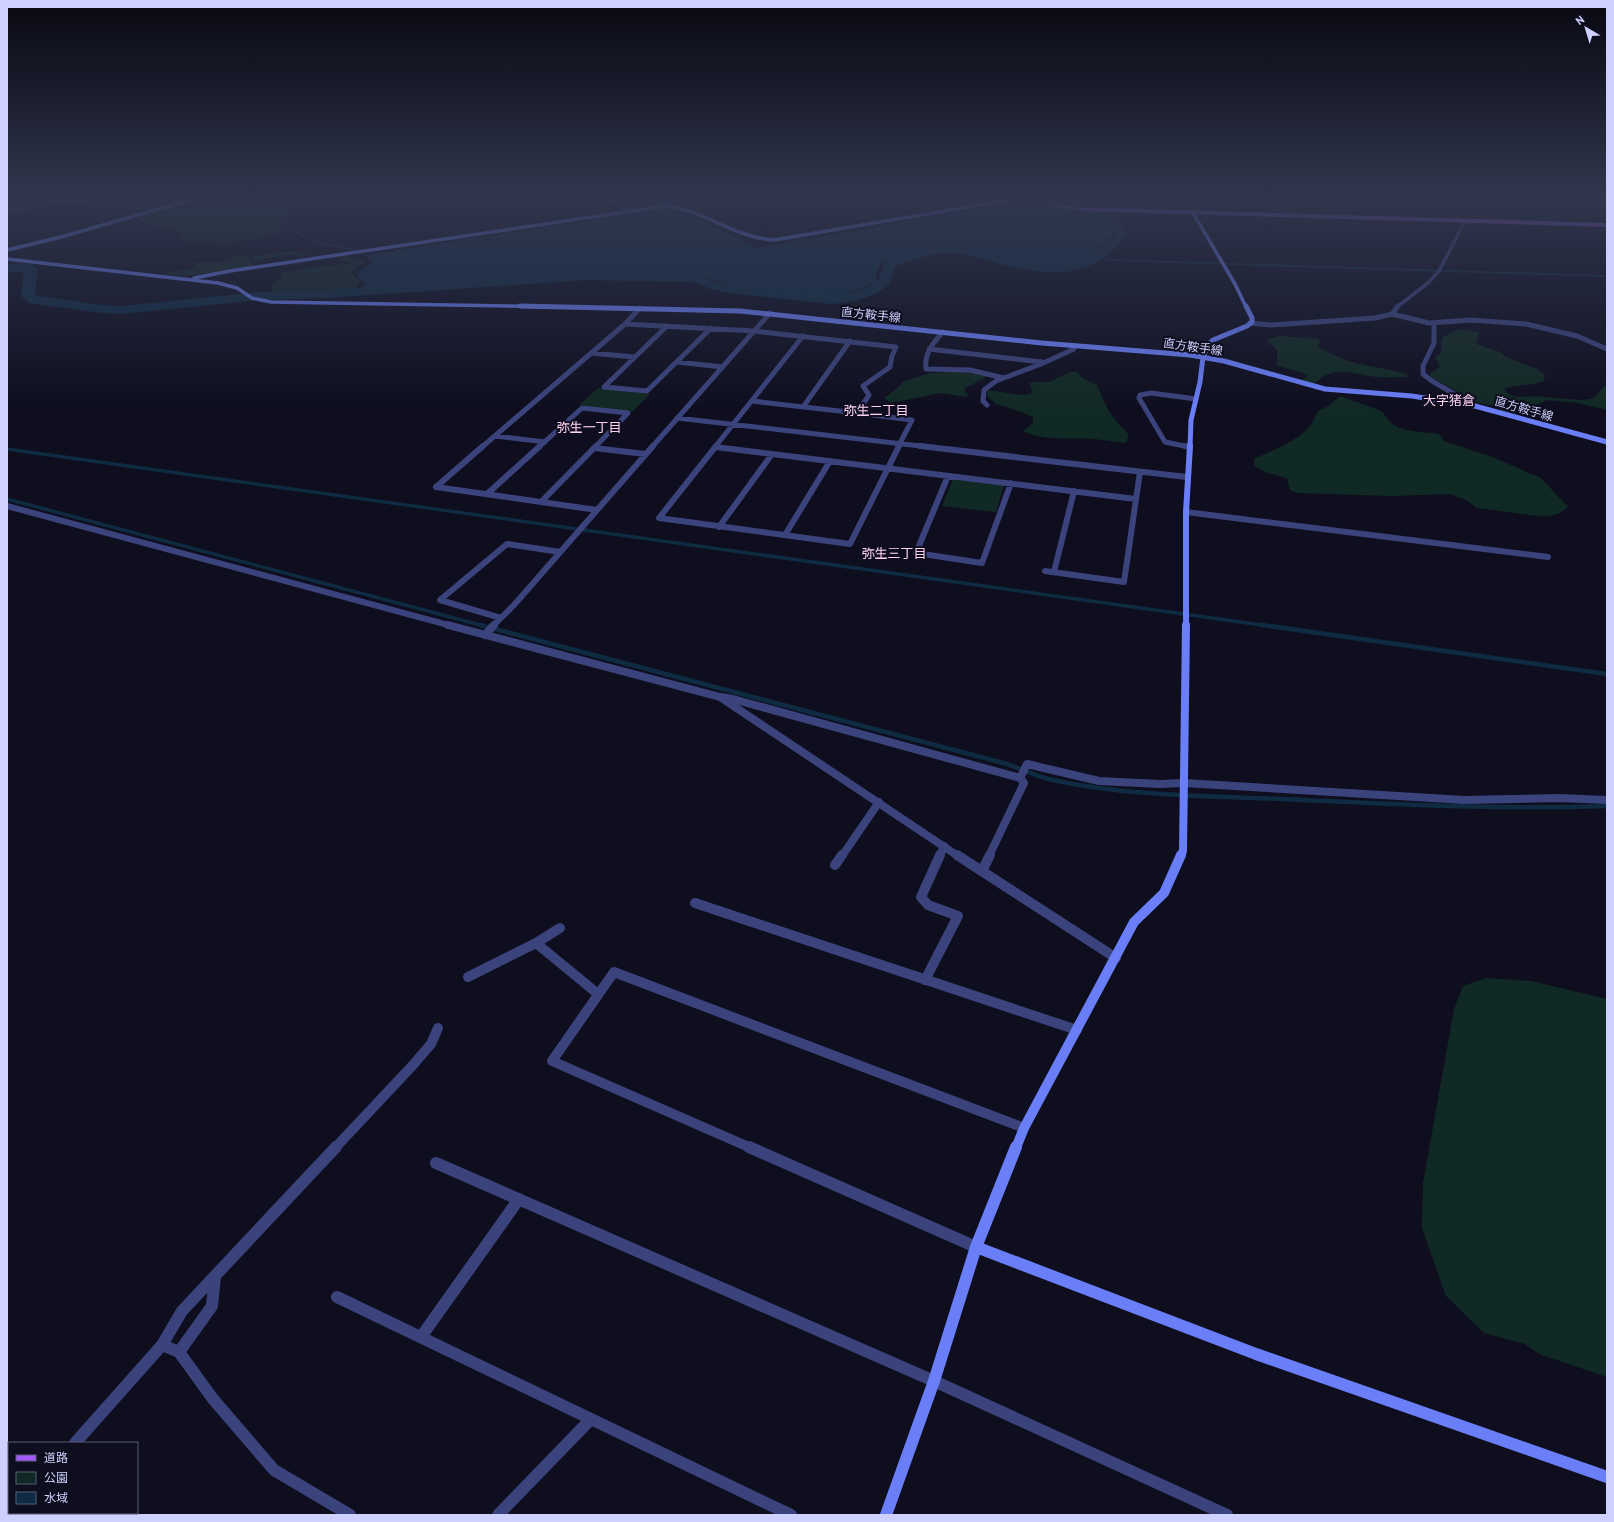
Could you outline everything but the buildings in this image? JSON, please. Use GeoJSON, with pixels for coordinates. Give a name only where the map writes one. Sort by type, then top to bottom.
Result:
{"type":"FeatureCollection","features":[{"type":"Feature","properties":{"kind":"street","name":"直方鞍手線"},"geometry":{"type":"LineString","coordinates":[[75,267],[190,279],[230,285],[252,298],[271,302],[640,308],[770,313],[1074,346],[1203,357],[1325,389],[1412,396],[1475,406],[1607,442]]}},
{"type":"Feature","properties":{"kind":"street"},"geometry":{"type":"LineString","coordinates":[[190,279],[257,267]]}},
{"type":"Feature","properties":{"kind":"street"},"geometry":{"type":"LineString","coordinates":[[1224,267],[1252,318],[1250,323]]}},
{"type":"Feature","properties":{"kind":"street"},"geometry":{"type":"LineString","coordinates":[[1392,314],[1398,306],[1428,283],[1442,267]]}},
{"type":"Feature","properties":{"kind":"street"},"geometry":{"type":"LineString","coordinates":[[597,510],[436,487],[625,324],[640,308]]}},
{"type":"Feature","properties":{"kind":"street"},"geometry":{"type":"LineString","coordinates":[[486,635],[770,313]]}},
{"type":"Feature","properties":{"kind":"street"},"geometry":{"type":"LineString","coordinates":[[886,1515],[934,1381],[976,1247],[1024,1128],[1134,922],[1164,893],[1183,851],[1187,477],[1191,420],[1203,357],[1208,345],[1213,340],[1250,323],[1271,325],[1375,318],[1392,314],[1434,323],[1476,320],[1533,326],[1569,334],[1593,342],[1607,349]]}},
{"type":"Feature","properties":{"kind":"street"},"geometry":{"type":"LineString","coordinates":[[1434,323],[1434,343],[1423,366],[1423,374],[1432,381],[1475,406]]}},
{"type":"Feature","properties":{"kind":"street"},"geometry":{"type":"LineString","coordinates":[[625,324],[754,331],[896,347],[892,356],[890,367],[863,386],[869,395],[857,413]]}},
{"type":"Feature","properties":{"kind":"street"},"geometry":{"type":"LineString","coordinates":[[667,326],[604,386],[648,392],[711,328]]}},
{"type":"Feature","properties":{"kind":"street"},"geometry":{"type":"LineString","coordinates":[[943,332],[929,349],[924,362],[926,369],[970,370],[1004,378]]}},
{"type":"Feature","properties":{"kind":"street"},"geometry":{"type":"LineString","coordinates":[[752,401],[912,420],[850,544],[659,518],[803,336]]}},
{"type":"Feature","properties":{"kind":"street"},"geometry":{"type":"LineString","coordinates":[[803,407],[850,341]]}},
{"type":"Feature","properties":{"kind":"street"},"geometry":{"type":"LineString","coordinates":[[987,405],[983,401],[984,390],[996,381],[1044,362],[1074,348],[1074,346]]}},
{"type":"Feature","properties":{"kind":"street"},"geometry":{"type":"LineString","coordinates":[[929,349],[1044,362]]}},
{"type":"Feature","properties":{"kind":"street"},"geometry":{"type":"LineString","coordinates":[[591,353],[634,357]]}},
{"type":"Feature","properties":{"kind":"street"},"geometry":{"type":"LineString","coordinates":[[676,362],[723,367]]}},
{"type":"Feature","properties":{"kind":"street"},"geometry":{"type":"LineString","coordinates":[[1189,447],[1165,442],[1139,398],[1140,395],[1151,393],[1196,399]]}},
{"type":"Feature","properties":{"kind":"street"},"geometry":{"type":"LineString","coordinates":[[487,494],[582,408],[628,413],[541,502]]}},
{"type":"Feature","properties":{"kind":"street"},"geometry":{"type":"LineString","coordinates":[[677,418],[1187,477]]}},
{"type":"Feature","properties":{"kind":"street"},"geometry":{"type":"LineString","coordinates":[[495,436],[545,442]]}},
{"type":"Feature","properties":{"kind":"street"},"geometry":{"type":"LineString","coordinates":[[715,447],[1136,499]]}},
{"type":"Feature","properties":{"kind":"street"},"geometry":{"type":"LineString","coordinates":[[594,448],[645,454]]}},
{"type":"Feature","properties":{"kind":"street"},"geometry":{"type":"LineString","coordinates":[[719,526],[772,454]]}},
{"type":"Feature","properties":{"kind":"street"},"geometry":{"type":"LineString","coordinates":[[785,535],[830,461]]}},
{"type":"Feature","properties":{"kind":"street"},"geometry":{"type":"LineString","coordinates":[[1045,571],[1124,582],[1140,472]]}},
{"type":"Feature","properties":{"kind":"street"},"geometry":{"type":"LineString","coordinates":[[948,476],[916,553],[982,562],[1011,483]]}},
{"type":"Feature","properties":{"kind":"street"},"geometry":{"type":"LineString","coordinates":[[1054,572],[1074,491]]}},
{"type":"Feature","properties":{"kind":"street"},"geometry":{"type":"LineString","coordinates":[[7,506],[486,635],[720,697],[748,703],[1020,778],[1024,783],[982,871]]}},
{"type":"Feature","properties":{"kind":"street"},"geometry":{"type":"LineString","coordinates":[[1186,512],[1548,557]]}},
{"type":"Feature","properties":{"kind":"street"},"geometry":{"type":"LineString","coordinates":[[501,618],[440,600],[507,544],[560,552]]}},
{"type":"Feature","properties":{"kind":"street"},"geometry":{"type":"LineString","coordinates":[[720,697],[1116,958]]}},
{"type":"Feature","properties":{"kind":"street"},"geometry":{"type":"LineString","coordinates":[[1020,778],[1027,764],[1099,781],[1160,784],[1184,783],[1464,800],[1559,798],[1607,800]]}},
{"type":"Feature","properties":{"kind":"street"},"geometry":{"type":"LineString","coordinates":[[836,865],[879,802]]}},
{"type":"Feature","properties":{"kind":"street"},"geometry":{"type":"LineString","coordinates":[[925,980],[958,916],[928,905],[921,897],[944,846]]}},
{"type":"Feature","properties":{"kind":"street"},"geometry":{"type":"LineString","coordinates":[[695,903],[1077,1030]]}},
{"type":"Feature","properties":{"kind":"street"},"geometry":{"type":"LineString","coordinates":[[468,977],[536,943],[560,928]]}},
{"type":"Feature","properties":{"kind":"street"},"geometry":{"type":"LineString","coordinates":[[536,943],[598,994]]}},
{"type":"Feature","properties":{"kind":"street"},"geometry":{"type":"LineString","coordinates":[[1024,1128],[614,972],[552,1061],[976,1247],[1256,1354],[1607,1477]]}},
{"type":"Feature","properties":{"kind":"street"},"geometry":{"type":"LineString","coordinates":[[76,1442],[162,1344],[182,1311],[418,1060],[431,1044],[438,1028]]}},
{"type":"Feature","properties":{"kind":"street"},"geometry":{"type":"LineString","coordinates":[[436,1163],[934,1381],[1227,1515]]}},
{"type":"Feature","properties":{"kind":"street"},"geometry":{"type":"LineString","coordinates":[[421,1337],[519,1199]]}},
{"type":"Feature","properties":{"kind":"street"},"geometry":{"type":"LineString","coordinates":[[179,1352],[212,1306],[215,1277]]}},
{"type":"Feature","properties":{"kind":"street"},"geometry":{"type":"LineString","coordinates":[[337,1297],[791,1515]]}},
{"type":"Feature","properties":{"kind":"street"},"geometry":{"type":"LineString","coordinates":[[162,1344],[179,1352],[213,1399],[274,1470],[350,1515]]}},
{"type":"Feature","properties":{"kind":"street"},"geometry":{"type":"LineString","coordinates":[[498,1515],[591,1419]]}},
{"type":"Feature","properties":{"kind":"green space"},"geometry":{"type":"Polygon","coordinates":[[[196,267],[247,267],[185,276],[165,274],[174,271],[197,268],[196,267]]]}},
{"type":"Feature","properties":{"kind":"green space"},"geometry":{"type":"Polygon","coordinates":[[[318,267],[357,267],[351,274],[361,282],[356,289],[272,291],[271,284],[282,278],[280,273],[318,267]]]}},
{"type":"Feature","properties":{"kind":"green space"},"geometry":{"type":"Polygon","coordinates":[[[1459,329],[1479,332],[1476,344],[1500,352],[1506,357],[1537,369],[1545,375],[1544,381],[1504,389],[1510,395],[1517,397],[1537,396],[1578,400],[1590,399],[1597,395],[1604,386],[1607,386],[1607,410],[1578,403],[1547,400],[1539,404],[1532,405],[1502,402],[1516,415],[1502,411],[1497,406],[1478,403],[1431,377],[1430,374],[1440,366],[1435,358],[1442,352],[1441,343],[1443,337],[1459,329]]]}},
{"type":"Feature","properties":{"kind":"green space"},"geometry":{"type":"Polygon","coordinates":[[[1279,336],[1318,339],[1320,342],[1318,347],[1343,359],[1359,364],[1400,372],[1406,374],[1408,377],[1380,377],[1336,372],[1329,374],[1314,384],[1301,382],[1308,375],[1277,365],[1277,350],[1266,340],[1279,336]]]}},
{"type":"Feature","properties":{"kind":"green space"},"geometry":{"type":"Polygon","coordinates":[[[974,371],[985,376],[985,378],[965,388],[965,392],[969,394],[966,397],[941,393],[891,403],[884,398],[903,382],[930,373],[974,371]]]}},
{"type":"Feature","properties":{"kind":"green space"},"geometry":{"type":"Polygon","coordinates":[[[1070,372],[1077,372],[1082,378],[1097,385],[1110,412],[1123,429],[1129,434],[1126,443],[1094,439],[1048,438],[1030,434],[1023,431],[1033,423],[1033,417],[996,404],[987,396],[988,390],[1022,395],[1030,394],[1033,392],[1029,383],[1049,382],[1070,372]]]}},
{"type":"Feature","properties":{"kind":"green space"},"geometry":{"type":"Polygon","coordinates":[[[598,388],[650,394],[632,412],[579,405],[598,388]]]}},
{"type":"Feature","properties":{"kind":"green space"},"geometry":{"type":"Polygon","coordinates":[[[1340,396],[1381,411],[1393,425],[1412,431],[1439,434],[1444,441],[1492,457],[1541,478],[1568,507],[1558,514],[1538,516],[1477,508],[1466,500],[1450,494],[1390,496],[1297,493],[1290,490],[1287,478],[1268,473],[1254,466],[1254,459],[1285,445],[1300,436],[1311,425],[1318,411],[1330,405],[1340,396]]]}},
{"type":"Feature","properties":{"kind":"green space"},"geometry":{"type":"Polygon","coordinates":[[[953,479],[1004,485],[996,512],[942,506],[953,479]]]}},
{"type":"Feature","properties":{"kind":"green space"},"geometry":{"type":"Polygon","coordinates":[[[1486,978],[1531,981],[1607,999],[1607,1377],[1539,1354],[1525,1344],[1484,1333],[1446,1296],[1422,1228],[1423,1183],[1454,1009],[1463,986],[1486,978]]]}},
{"type":"Feature","properties":{"kind":"water"},"geometry":{"type":"Polygon","coordinates":[[[366,267],[879,267],[876,281],[853,292],[827,297],[734,287],[712,279],[686,274],[593,273],[362,288],[365,283],[357,276],[359,272],[366,267]]]}},
{"type":"Feature","properties":{"kind":"waterway"},"geometry":{"type":"LineString","coordinates":[[7,268],[27,268],[31,270],[28,296],[34,300],[102,309],[122,310],[259,296],[325,294],[586,276],[695,278],[716,286],[737,290],[832,300],[855,297],[870,291],[885,281],[888,267]]}},
{"type":"Feature","properties":{"kind":"waterway"},"geometry":{"type":"LineString","coordinates":[[1042,267],[1068,267]]}},
{"type":"Feature","properties":{"kind":"waterway"},"geometry":{"type":"LineString","coordinates":[[1328,267],[1607,276]]}},
{"type":"Feature","properties":{"kind":"waterway"},"geometry":{"type":"LineString","coordinates":[[7,449],[1269,626]]}},
{"type":"Feature","properties":{"kind":"waterway"},"geometry":{"type":"LineString","coordinates":[[7,499],[484,626]]}},
{"type":"Feature","properties":{"kind":"waterway"},"geometry":{"type":"LineString","coordinates":[[480,625],[1007,764],[1047,779],[1081,785],[1167,794],[1404,804],[1485,807],[1607,806]]}},
{"type":"Feature","properties":{"kind":"waterway"},"geometry":{"type":"LineString","coordinates":[[1262,625],[1607,674]]}},
{"type":"Feature","properties":{"kind":"district","name":"大字猪倉"},"geometry":{"type":"Point","coordinates":[1449,400]}},
{"type":"Feature","properties":{"kind":"district","name":"弥生二丁目"},"geometry":{"type":"Point","coordinates":[876,410]}},
{"type":"Feature","properties":{"kind":"district","name":"弥生一丁目"},"geometry":{"type":"Point","coordinates":[589,427]}},
{"type":"Feature","properties":{"kind":"district","name":"弥生三丁目"},"geometry":{"type":"Point","coordinates":[894,553]}}]}
